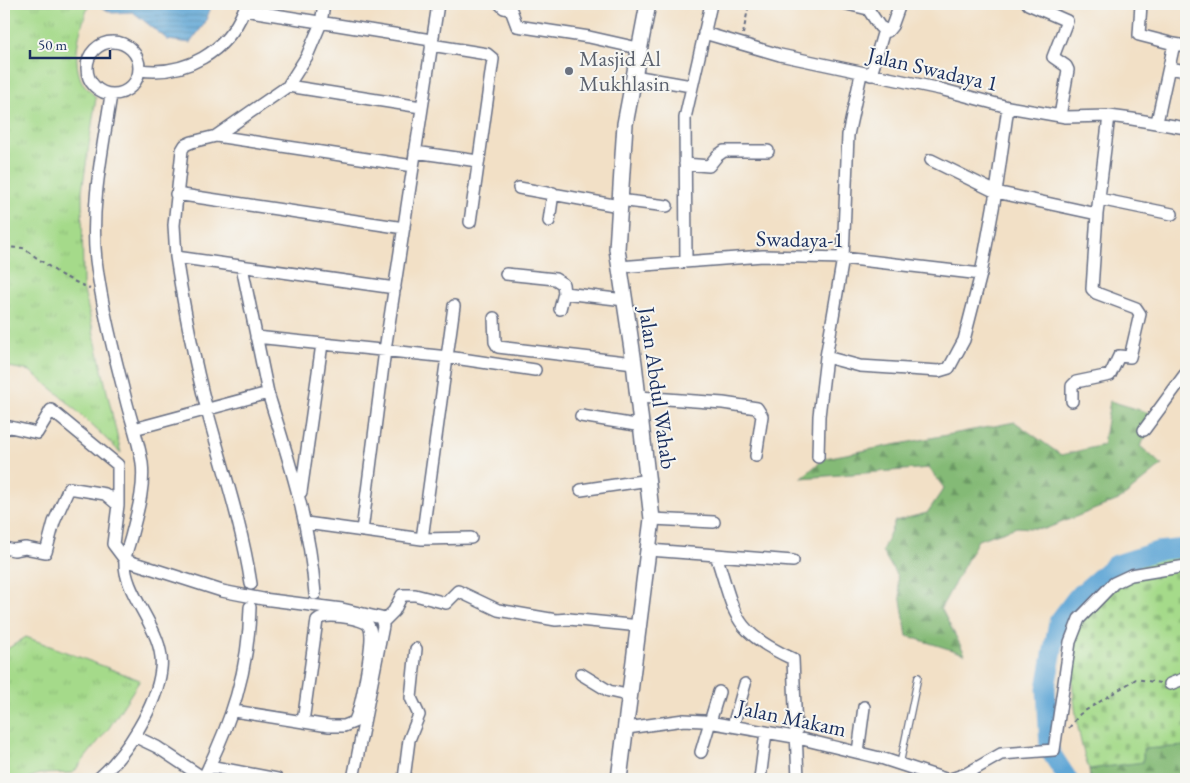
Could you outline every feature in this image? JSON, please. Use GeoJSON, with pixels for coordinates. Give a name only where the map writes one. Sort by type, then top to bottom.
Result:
{"type":"FeatureCollection","features":[{"type":"Feature","properties":{"kind":"street"},"geometry":{"type":"LineString","coordinates":[[251,584],[242,532],[207,410],[181,292],[174,225],[176,194],[182,150],[185,144],[216,136],[288,86],[307,56],[321,23],[324,4]]}},
{"type":"Feature","properties":{"kind":"street"},"geometry":{"type":"LineString","coordinates":[[362,531],[385,350],[438,4]]}},
{"type":"Feature","properties":{"kind":"street"},"geometry":{"type":"LineString","coordinates":[[500,4],[504,8],[511,10],[515,25],[518,26],[638,48]]}},
{"type":"Feature","properties":{"kind":"street","name":"Jalan Abdul Wahab"},"geometry":{"type":"LineString","coordinates":[[619,779],[640,626],[652,519],[639,398],[619,267],[619,203],[625,124],[638,48],[648,4]]}},
{"type":"Feature","properties":{"kind":"street"},"geometry":{"type":"LineString","coordinates":[[678,263],[685,164],[685,118],[711,4]]}},
{"type":"Feature","properties":{"kind":"street"},"geometry":{"type":"LineString","coordinates":[[847,4],[868,9],[874,14],[876,23],[884,30]]}},
{"type":"Feature","properties":{"kind":"street"},"geometry":{"type":"LineString","coordinates":[[884,30],[888,30],[892,26],[900,4]]}},
{"type":"Feature","properties":{"kind":"street"},"geometry":{"type":"LineString","coordinates":[[1028,4],[1067,21],[1052,57],[1066,66],[1068,70],[1060,116]]}},
{"type":"Feature","properties":{"kind":"street"},"geometry":{"type":"LineString","coordinates":[[1141,4],[1139,35],[1186,46]]}},
{"type":"Feature","properties":{"kind":"street"},"geometry":{"type":"LineString","coordinates":[[140,70],[165,70],[183,67],[213,52],[235,26],[244,7],[487,54],[493,59],[470,222]]}},
{"type":"Feature","properties":{"kind":"street"},"geometry":{"type":"LineString","coordinates":[[818,456],[819,416],[826,357],[843,258],[848,135],[866,74],[884,30]]}},
{"type":"Feature","properties":{"kind":"street","name":"Jalan Swadaya 1"},"geometry":{"type":"LineString","coordinates":[[704,33],[866,74],[940,89],[1008,107],[1060,116],[1109,116],[1186,128]]}},
{"type":"Feature","properties":{"kind":"street"},"geometry":{"type":"LineString","coordinates":[[110,41],[122,43],[132,49],[138,59],[140,70],[137,80],[130,88],[122,93],[111,95],[96,88],[86,74],[86,63],[91,52],[100,44],[110,41]]}},
{"type":"Feature","properties":{"kind":"street"},"geometry":{"type":"LineString","coordinates":[[1157,122],[1174,44]]}},
{"type":"Feature","properties":{"kind":"street"},"geometry":{"type":"LineString","coordinates":[[1168,68],[1186,71]]}},
{"type":"Feature","properties":{"kind":"street"},"geometry":{"type":"LineString","coordinates":[[634,76],[691,86]]}},
{"type":"Feature","properties":{"kind":"street"},"geometry":{"type":"LineString","coordinates":[[288,86],[421,107]]}},
{"type":"Feature","properties":{"kind":"street"},"geometry":{"type":"LineString","coordinates":[[111,95],[98,182],[95,228],[96,260],[102,294],[142,463],[142,488],[125,560]]}},
{"type":"Feature","properties":{"kind":"street"},"geometry":{"type":"LineString","coordinates":[[826,357],[860,366],[939,371],[949,368],[964,340],[981,274],[996,192],[1008,107]]}},
{"type":"Feature","properties":{"kind":"street"},"geometry":{"type":"LineString","coordinates":[[1072,401],[1072,386],[1076,382],[1110,375],[1119,356],[1130,357],[1140,314],[1140,310],[1136,308],[1093,292],[1097,214],[1109,116]]}},
{"type":"Feature","properties":{"kind":"street"},"geometry":{"type":"LineString","coordinates":[[216,136],[413,166]]}},
{"type":"Feature","properties":{"kind":"street"},"geometry":{"type":"LineString","coordinates":[[685,164],[709,166],[716,156],[724,151],[768,151]]}},
{"type":"Feature","properties":{"kind":"street"},"geometry":{"type":"LineString","coordinates":[[415,152],[478,161]]}},
{"type":"Feature","properties":{"kind":"street"},"geometry":{"type":"LineString","coordinates":[[931,160],[996,192],[1097,214]]}},
{"type":"Feature","properties":{"kind":"street"},"geometry":{"type":"LineString","coordinates":[[519,188],[619,203],[667,206]]}},
{"type":"Feature","properties":{"kind":"street"},"geometry":{"type":"LineString","coordinates":[[549,221],[553,193]]}},
{"type":"Feature","properties":{"kind":"street"},"geometry":{"type":"LineString","coordinates":[[176,194],[404,228]]}},
{"type":"Feature","properties":{"kind":"street"},"geometry":{"type":"LineString","coordinates":[[1099,199],[1172,214]]}},
{"type":"Feature","properties":{"kind":"street","name":"Swadaya-1"},"geometry":{"type":"LineString","coordinates":[[619,267],[763,256],[843,258],[981,274]]}},
{"type":"Feature","properties":{"kind":"street"},"geometry":{"type":"LineString","coordinates":[[176,257],[395,288]]}},
{"type":"Feature","properties":{"kind":"street"},"geometry":{"type":"LineString","coordinates":[[242,267],[268,393],[300,496],[306,523],[315,594]]}},
{"type":"Feature","properties":{"kind":"street"},"geometry":{"type":"LineString","coordinates":[[506,274],[555,279],[563,284],[564,293],[560,308]]}},
{"type":"Feature","properties":{"kind":"street"},"geometry":{"type":"LineString","coordinates":[[564,293],[625,300]]}},
{"type":"Feature","properties":{"kind":"street"},"geometry":{"type":"LineString","coordinates":[[422,539],[454,306]]}},
{"type":"Feature","properties":{"kind":"street"},"geometry":{"type":"LineString","coordinates":[[494,318],[495,342],[498,347],[634,364]]}},
{"type":"Feature","properties":{"kind":"street"},"geometry":{"type":"LineString","coordinates":[[256,337],[448,357],[535,370]]}},
{"type":"Feature","properties":{"kind":"street"},"geometry":{"type":"LineString","coordinates":[[300,496],[322,344]]}},
{"type":"Feature","properties":{"kind":"street"},"geometry":{"type":"LineString","coordinates":[[1144,430],[1186,373]]}},
{"type":"Feature","properties":{"kind":"street"},"geometry":{"type":"LineString","coordinates":[[134,429],[268,393]]}},
{"type":"Feature","properties":{"kind":"street"},"geometry":{"type":"LineString","coordinates":[[639,398],[758,408],[762,416],[756,456]]}},
{"type":"Feature","properties":{"kind":"street"},"geometry":{"type":"LineString","coordinates":[[4,429],[10,426],[37,433],[51,410],[118,464],[118,505],[113,544],[125,560],[136,598],[156,639],[160,652],[161,668],[153,699],[134,736],[98,779]]}},
{"type":"Feature","properties":{"kind":"street"},"geometry":{"type":"LineString","coordinates":[[581,416],[642,426]]}},
{"type":"Feature","properties":{"kind":"street"},"geometry":{"type":"LineString","coordinates":[[581,490],[649,480]]}},
{"type":"Feature","properties":{"kind":"street"},"geometry":{"type":"LineString","coordinates":[[4,548],[14,550],[26,548],[46,552],[54,522],[69,488],[105,494],[118,505]]}},
{"type":"Feature","properties":{"kind":"street"},"geometry":{"type":"LineString","coordinates":[[652,519],[714,522]]}},
{"type":"Feature","properties":{"kind":"street"},"geometry":{"type":"LineString","coordinates":[[306,523],[422,539],[471,538]]}},
{"type":"Feature","properties":{"kind":"street"},"geometry":{"type":"LineString","coordinates":[[649,550],[793,561]]}},
{"type":"Feature","properties":{"kind":"street"},"geometry":{"type":"LineString","coordinates":[[716,555],[734,613],[741,626],[760,643],[794,662],[794,737],[799,768],[798,779]]}},
{"type":"Feature","properties":{"kind":"street"},"geometry":{"type":"LineString","coordinates":[[125,560],[235,594],[342,609],[378,616],[383,622]]}},
{"type":"Feature","properties":{"kind":"street"},"geometry":{"type":"LineString","coordinates":[[951,779],[966,774],[1001,754],[1050,751],[1070,642],[1079,619],[1114,583],[1131,575],[1186,566]]}},
{"type":"Feature","properties":{"kind":"street"},"geometry":{"type":"LineString","coordinates":[[354,779],[383,622],[394,611],[402,595],[415,595],[446,603],[458,591],[498,610],[556,620],[569,619],[640,626]]}},
{"type":"Feature","properties":{"kind":"street"},"geometry":{"type":"LineString","coordinates":[[134,736],[157,747],[204,779],[234,711],[244,667],[250,607]]}},
{"type":"Feature","properties":{"kind":"street"},"geometry":{"type":"LineString","coordinates":[[234,711],[303,722],[337,727],[354,722],[360,710],[368,657],[371,632],[366,623],[331,616],[321,616],[317,620],[303,722]]}},
{"type":"Feature","properties":{"kind":"street"},"geometry":{"type":"LineString","coordinates":[[404,779],[409,740],[419,715],[411,698],[416,649]]}},
{"type":"Feature","properties":{"kind":"street"},"geometry":{"type":"LineString","coordinates":[[581,674],[609,691],[631,696]]}},
{"type":"Feature","properties":{"kind":"street"},"geometry":{"type":"LineString","coordinates":[[1170,684],[1186,678]]}},
{"type":"Feature","properties":{"kind":"street"},"geometry":{"type":"LineString","coordinates":[[733,726],[745,684]]}},
{"type":"Feature","properties":{"kind":"street"},"geometry":{"type":"LineString","coordinates":[[701,752],[719,692]]}},
{"type":"Feature","properties":{"kind":"street"},"geometry":{"type":"LineString","coordinates":[[858,752],[864,707]]}},
{"type":"Feature","properties":{"kind":"street","name":"Jalan Makam"},"geometry":{"type":"LineString","coordinates":[[627,728],[684,720],[710,722],[794,737],[858,752],[907,770],[945,779]]}},
{"type":"Feature","properties":{"kind":"street"},"geometry":{"type":"LineString","coordinates":[[760,779],[766,732]]}},
{"type":"Feature","properties":{"kind":"street"},"geometry":{"type":"LineString","coordinates":[[209,766],[277,779]]}},
{"type":"Feature","properties":{"kind":"lane"},"geometry":{"type":"LineString","coordinates":[[907,770],[918,677]]}},
{"type":"Feature","properties":{"kind":"path"},"geometry":{"type":"LineString","coordinates":[[740,43],[749,4]]}},
{"type":"Feature","properties":{"kind":"path"},"geometry":{"type":"LineString","coordinates":[[4,247],[23,248],[61,275],[102,294]]}},
{"type":"Feature","properties":{"kind":"path"},"geometry":{"type":"LineString","coordinates":[[1068,729],[1080,714],[1136,679],[1170,684]]}},
{"type":"Feature","properties":{"kind":"green space"},"geometry":{"type":"Polygon","coordinates":[[[4,4],[89,4],[80,32],[77,51],[78,70],[81,80],[96,98],[82,191],[83,286],[121,453],[61,396],[30,371],[4,366],[4,4]]]}},
{"type":"Feature","properties":{"kind":"green space"},"geometry":{"type":"Polygon","coordinates":[[[1110,401],[1160,416],[1140,446],[1162,465],[1121,499],[1045,529],[1017,527],[978,540],[941,608],[965,654],[907,636],[897,576],[882,551],[895,521],[927,513],[944,488],[929,468],[801,478],[825,458],[1015,422],[1061,455],[1103,445],[1110,401]]]}},
{"type":"Feature","properties":{"kind":"green space"},"geometry":{"type":"Polygon","coordinates":[[[1178,555],[1186,558],[1186,746],[1143,749],[1143,762],[1089,769],[1080,736],[1074,702],[1069,645],[1072,621],[1080,604],[1092,591],[1107,580],[1142,564],[1178,555]]]}},
{"type":"Feature","properties":{"kind":"green space"},"geometry":{"type":"Polygon","coordinates":[[[26,637],[140,680],[109,728],[73,773],[39,774],[26,779],[4,779],[4,651],[26,637]]]}},
{"type":"Feature","properties":{"kind":"green space"},"geometry":{"type":"Polygon","coordinates":[[[1186,746],[1186,779],[1090,779],[1089,769],[1143,762],[1143,749],[1186,746]]]}},
{"type":"Feature","properties":{"kind":"water"},"geometry":{"type":"Polygon","coordinates":[[[96,4],[212,4],[205,23],[190,43],[168,40],[133,12],[112,13],[96,4]]]}},
{"type":"Feature","properties":{"kind":"waterway"},"geometry":{"type":"LineString","coordinates":[[1068,779],[1049,750],[1046,688],[1058,622],[1076,598],[1114,565],[1157,551],[1186,548]]}},
{"type":"Feature","properties":{"kind":"place","name":"Masjid Al Mukhlasin"},"geometry":{"type":"Point","coordinates":[569,71]}}]}
